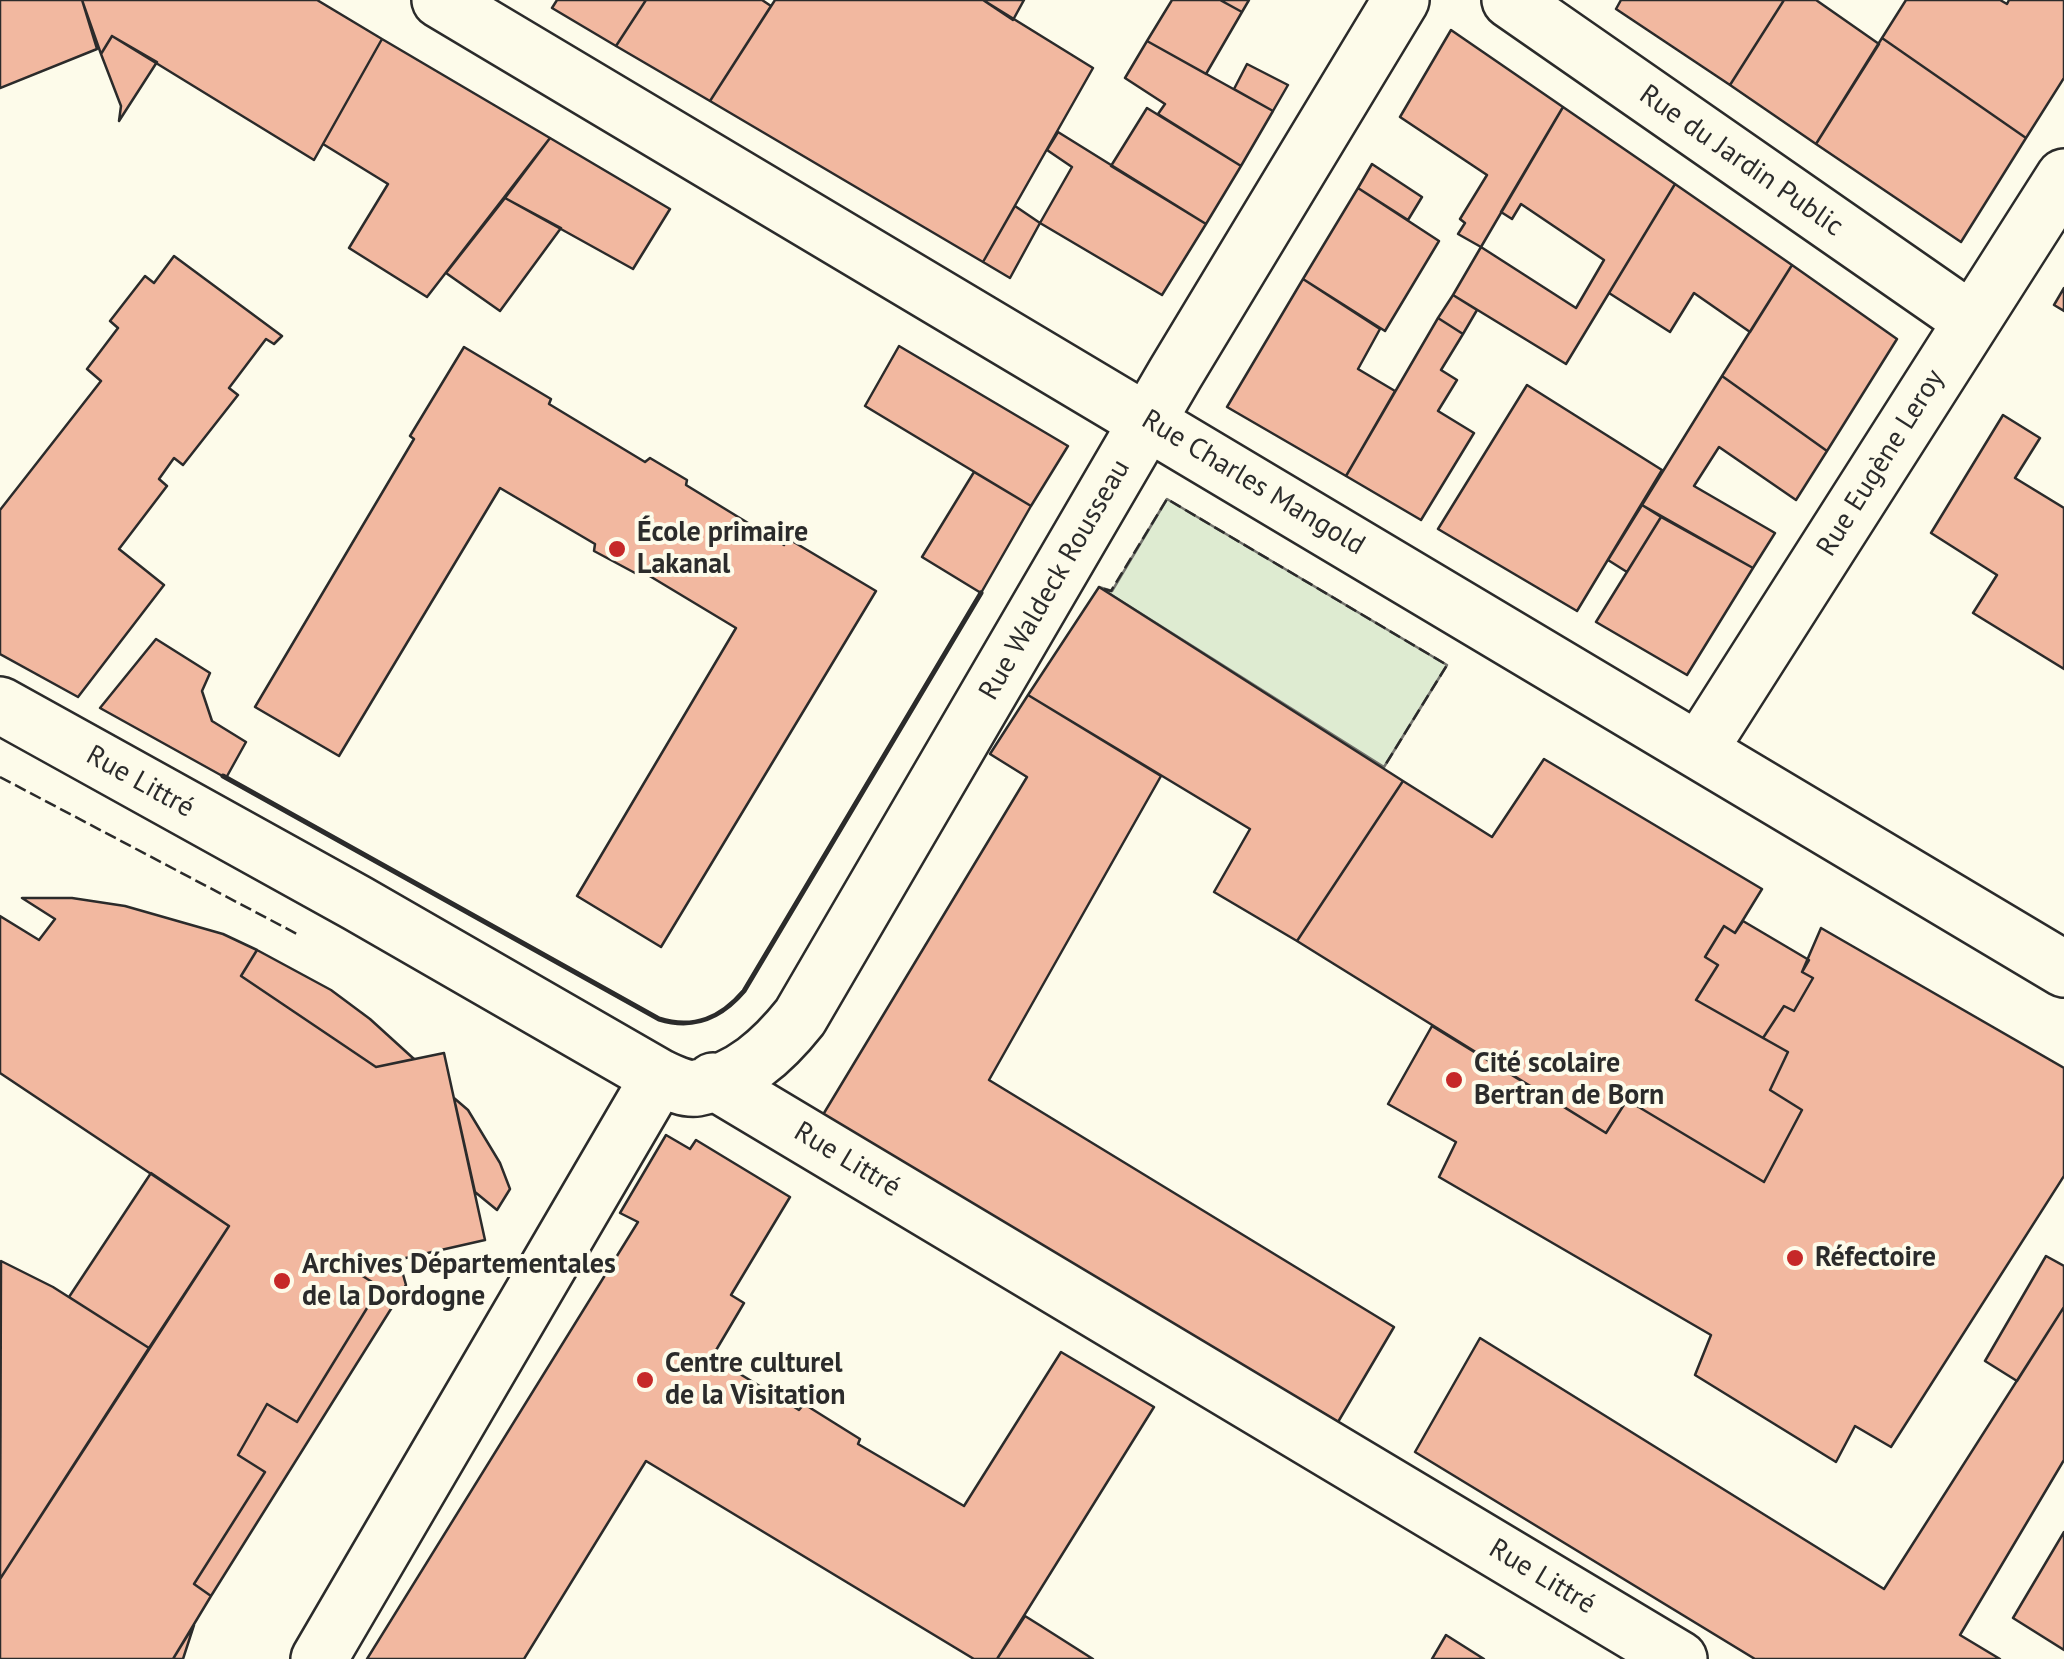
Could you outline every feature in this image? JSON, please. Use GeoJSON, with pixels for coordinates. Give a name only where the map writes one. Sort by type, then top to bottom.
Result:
{"type":"FeatureCollection","features":[{"type":"Feature","properties":{"kind":"street","name":"Rue Charles Mangold"},"geometry":{"type":"LineString","coordinates":[[440,0],[2064,969]]}},
{"type":"Feature","properties":{"kind":"street","name":"Rue Waldeck Rousseau"},"geometry":{"type":"LineString","coordinates":[[714,1081],[744,1071],[776,1046],[800,1017],[1148,420],[1401,0]]}},
{"type":"Feature","properties":{"kind":"street","name":"Rue du Jardin Public"},"geometry":{"type":"LineString","coordinates":[[1510,0],[1972,321]]}},
{"type":"Feature","properties":{"kind":"street","name":"Rue Eugène Leroy"},"geometry":{"type":"LineString","coordinates":[[1699,750],[2064,176]]}},
{"type":"Feature","properties":{"kind":"street","name":"Rue Littré"},"geometry":{"type":"LineString","coordinates":[[0,705],[357,902],[659,1076],[695,1089],[714,1081],[1679,1659]]}},
{"type":"Feature","properties":{"kind":"street"},"geometry":{"type":"LineString","coordinates":[[319,1659],[659,1076]]}},
{"type":"Feature","properties":{"kind":"green space"},"geometry":{"type":"Polygon","coordinates":[[[1167,499],[1447,665],[1384,767],[1099,587],[1112,591],[1167,499]]]}},
{"type":"Feature","properties":{"kind":"building"},"geometry":{"type":"Polygon","coordinates":[[[0,0],[82,0],[97,49],[0,88],[0,0]]]}},
{"type":"Feature","properties":{"kind":"building"},"geometry":{"type":"Polygon","coordinates":[[[82,0],[317,0],[382,39],[314,160],[112,36],[101,54],[82,0]]]}},
{"type":"Feature","properties":{"kind":"building"},"geometry":{"type":"Polygon","coordinates":[[[557,0],[646,0],[616,46],[552,8],[557,0]]]}},
{"type":"Feature","properties":{"kind":"building"},"geometry":{"type":"Polygon","coordinates":[[[646,0],[762,0],[771,6],[710,101],[616,46],[646,0]]]}},
{"type":"Feature","properties":{"kind":"building"},"geometry":{"type":"Polygon","coordinates":[[[775,0],[983,0],[1093,68],[983,262],[710,101],[775,0]]]}},
{"type":"Feature","properties":{"kind":"building"},"geometry":{"type":"Polygon","coordinates":[[[983,0],[1024,0],[1013,20],[983,0]]]}},
{"type":"Feature","properties":{"kind":"building"},"geometry":{"type":"Polygon","coordinates":[[[1172,0],[1220,0],[1242,12],[1206,74],[1147,41],[1172,0]]]}},
{"type":"Feature","properties":{"kind":"building"},"geometry":{"type":"Polygon","coordinates":[[[1220,0],[1249,0],[1242,12],[1220,0]]]}},
{"type":"Feature","properties":{"kind":"building"},"geometry":{"type":"Polygon","coordinates":[[[1621,0],[1784,0],[1730,85],[1616,9],[1621,0]]]}},
{"type":"Feature","properties":{"kind":"building"},"geometry":{"type":"Polygon","coordinates":[[[1784,0],[1816,0],[1879,44],[1816,144],[1730,85],[1784,0]]]}},
{"type":"Feature","properties":{"kind":"building"},"geometry":{"type":"Polygon","coordinates":[[[1906,0],[2000,0],[2007,4],[2009,0],[2064,0],[2064,78],[2026,138],[1882,38],[1906,0]]]}},
{"type":"Feature","properties":{"kind":"building"},"geometry":{"type":"Polygon","coordinates":[[[1451,30],[1563,107],[1481,247],[1458,234],[1465,223],[1460,219],[1487,175],[1400,117],[1451,30]]]}},
{"type":"Feature","properties":{"kind":"building"},"geometry":{"type":"Polygon","coordinates":[[[112,36],[157,62],[119,121],[121,106],[101,54],[112,36]]]}},
{"type":"Feature","properties":{"kind":"building"},"geometry":{"type":"Polygon","coordinates":[[[1882,38],[2026,138],[1961,242],[1816,144],[1882,38]]]}},
{"type":"Feature","properties":{"kind":"building"},"geometry":{"type":"Polygon","coordinates":[[[382,39],[550,138],[427,297],[349,248],[388,184],[323,144],[382,39]]]}},
{"type":"Feature","properties":{"kind":"building"},"geometry":{"type":"Polygon","coordinates":[[[1147,41],[1273,111],[1241,166],[1158,114],[1165,104],[1125,78],[1147,41]]]}},
{"type":"Feature","properties":{"kind":"building"},"geometry":{"type":"Polygon","coordinates":[[[1247,64],[1288,85],[1273,111],[1234,89],[1247,64]]]}},
{"type":"Feature","properties":{"kind":"building"},"geometry":{"type":"Polygon","coordinates":[[[1563,107],[1675,184],[1566,364],[1453,295],[1481,247],[1576,308],[1604,260],[1521,204],[1512,219],[1501,212],[1563,107]]]}},
{"type":"Feature","properties":{"kind":"building"},"geometry":{"type":"Polygon","coordinates":[[[1147,108],[1241,166],[1206,224],[1111,166],[1147,108]]]}},
{"type":"Feature","properties":{"kind":"building"},"geometry":{"type":"Polygon","coordinates":[[[1058,132],[1206,224],[1162,295],[1040,223],[1072,167],[1047,150],[1058,132]]]}},
{"type":"Feature","properties":{"kind":"building"},"geometry":{"type":"Polygon","coordinates":[[[550,138],[670,209],[633,269],[505,198],[550,138]]]}},
{"type":"Feature","properties":{"kind":"building"},"geometry":{"type":"Polygon","coordinates":[[[1372,164],[1422,197],[1408,220],[1358,188],[1372,164]]]}},
{"type":"Feature","properties":{"kind":"building"},"geometry":{"type":"Polygon","coordinates":[[[1675,184],[1792,265],[1750,332],[1694,293],[1670,332],[1609,293],[1675,184]]]}},
{"type":"Feature","properties":{"kind":"building"},"geometry":{"type":"Polygon","coordinates":[[[1358,188],[1439,241],[1385,331],[1303,279],[1358,188]]]}},
{"type":"Feature","properties":{"kind":"building"},"geometry":{"type":"Polygon","coordinates":[[[505,198],[561,228],[500,311],[446,273],[505,198]]]}},
{"type":"Feature","properties":{"kind":"building"},"geometry":{"type":"Polygon","coordinates":[[[1015,206],[1040,223],[1010,278],[983,262],[1015,206]]]}},
{"type":"Feature","properties":{"kind":"building"},"geometry":{"type":"Polygon","coordinates":[[[174,256],[282,336],[274,344],[266,339],[229,388],[238,395],[183,465],[174,458],[159,479],[167,486],[119,549],[164,585],[78,697],[0,654],[0,510],[101,381],[87,369],[118,328],[110,321],[145,276],[154,283],[174,256]]]}},
{"type":"Feature","properties":{"kind":"building"},"geometry":{"type":"Polygon","coordinates":[[[1792,265],[1897,339],[1827,451],[1722,376],[1792,265]]]}},
{"type":"Feature","properties":{"kind":"building"},"geometry":{"type":"Polygon","coordinates":[[[1303,279],[1380,329],[1358,369],[1395,391],[1346,476],[1227,407],[1303,279]]]}},
{"type":"Feature","properties":{"kind":"building"},"geometry":{"type":"Polygon","coordinates":[[[2064,288],[2064,311],[2054,305],[2064,288]]]}},
{"type":"Feature","properties":{"kind":"building"},"geometry":{"type":"Polygon","coordinates":[[[1453,295],[1477,310],[1463,334],[1438,318],[1453,295]]]}},
{"type":"Feature","properties":{"kind":"building"},"geometry":{"type":"Polygon","coordinates":[[[1438,318],[1463,334],[1441,370],[1457,380],[1438,411],[1474,433],[1421,520],[1346,476],[1438,318]]]}},
{"type":"Feature","properties":{"kind":"building"},"geometry":{"type":"Polygon","coordinates":[[[899,346],[1068,446],[1031,506],[865,406],[899,346]]]}},
{"type":"Feature","properties":{"kind":"building","name":"École primaire Lakanal"},"geometry":{"type":"Polygon","coordinates":[[[464,347],[645,462],[650,458],[687,480],[686,485],[784,545],[787,538],[876,591],[661,947],[577,896],[736,628],[638,569],[635,573],[594,551],[595,544],[500,488],[339,756],[255,707],[464,347]]]}},
{"type":"Feature","properties":{"kind":"building"},"geometry":{"type":"Polygon","coordinates":[[[1722,376],[1827,451],[1796,500],[1719,447],[1694,486],[1775,533],[1753,568],[1642,505],[1722,376]]]}},
{"type":"Feature","properties":{"kind":"building"},"geometry":{"type":"Polygon","coordinates":[[[1527,385],[1662,470],[1577,611],[1438,529],[1527,385]]]}},
{"type":"Feature","properties":{"kind":"building"},"geometry":{"type":"Polygon","coordinates":[[[2003,415],[2040,438],[2015,478],[2064,508],[2064,669],[1973,613],[1997,575],[1931,533],[2003,415]]]}},
{"type":"Feature","properties":{"kind":"building"},"geometry":{"type":"Polygon","coordinates":[[[974,472],[1031,506],[981,593],[922,557],[974,472]]]}},
{"type":"Feature","properties":{"kind":"building"},"geometry":{"type":"Polygon","coordinates":[[[1642,505],[1661,517],[1627,572],[1608,560],[1642,505]]]}},
{"type":"Feature","properties":{"kind":"building"},"geometry":{"type":"Polygon","coordinates":[[[1661,517],[1753,568],[1687,675],[1596,622],[1661,517]]]}},
{"type":"Feature","properties":{"kind":"building"},"geometry":{"type":"Polygon","coordinates":[[[1099,587],[1403,781],[1297,941],[1214,892],[1250,829],[1028,695],[1099,587]]]}},
{"type":"Feature","properties":{"kind":"building"},"geometry":{"type":"Polygon","coordinates":[[[156,639],[210,673],[202,691],[212,721],[246,742],[226,778],[100,708],[156,639]]]}},
{"type":"Feature","properties":{"kind":"building"},"geometry":{"type":"Polygon","coordinates":[[[1028,695],[1161,776],[989,1080],[1394,1327],[1338,1422],[821,1118],[1027,777],[990,754],[1028,695]]]}},
{"type":"Feature","properties":{"kind":"building"},"geometry":{"type":"Polygon","coordinates":[[[1544,759],[1762,889],[1735,933],[1724,926],[1705,957],[1718,965],[1696,1000],[1788,1052],[1770,1090],[1802,1110],[1764,1182],[1627,1100],[1606,1133],[1297,941],[1403,781],[1492,837],[1544,759]]]}},
{"type":"Feature","properties":{"kind":"building","name":"Archives Départementales de la Dordogne"},"geometry":{"type":"Polygon","coordinates":[[[22,898],[72,898],[125,906],[223,934],[257,950],[241,976],[376,1067],[444,1053],[485,1240],[366,1267],[361,1275],[380,1287],[297,1422],[267,1404],[238,1455],[265,1472],[194,1584],[211,1596],[173,1659],[0,1659],[0,1579],[229,1226],[0,1073],[0,916],[39,940],[55,919],[22,898]]]}},
{"type":"Feature","properties":{"kind":"building"},"geometry":{"type":"Polygon","coordinates":[[[1743,921],[1809,960],[1802,972],[1813,978],[1794,1011],[1784,1006],[1763,1038],[1696,1000],[1718,965],[1705,957],[1724,926],[1735,933],[1743,921]]]}},
{"type":"Feature","properties":{"kind":"building","name":"Réfectoire"},"geometry":{"type":"Polygon","coordinates":[[[1821,928],[2064,1068],[2064,1176],[1891,1447],[1855,1426],[1836,1462],[1695,1375],[1711,1335],[1439,1177],[1456,1142],[1388,1104],[1432,1026],[1606,1133],[1627,1100],[1764,1182],[1802,1110],[1770,1090],[1788,1052],[1763,1038],[1784,1006],[1794,1011],[1813,978],[1802,972],[1821,928]]]}},
{"type":"Feature","properties":{"kind":"building"},"geometry":{"type":"Polygon","coordinates":[[[257,950],[331,990],[414,1059],[376,1067],[241,976],[257,950]]]}},
{"type":"Feature","properties":{"kind":"building"},"geometry":{"type":"Polygon","coordinates":[[[454,1098],[468,1110],[500,1163],[510,1189],[497,1210],[475,1192],[454,1098]]]}},
{"type":"Feature","properties":{"kind":"building","name":"Centre culturel de la Visitation"},"geometry":{"type":"Polygon","coordinates":[[[666,1135],[690,1149],[696,1140],[790,1197],[731,1295],[744,1303],[712,1357],[799,1410],[804,1404],[860,1439],[858,1444],[964,1506],[1061,1352],[1154,1407],[997,1659],[974,1659],[646,1461],[524,1659],[367,1659],[638,1222],[620,1213],[666,1135]]]}},
{"type":"Feature","properties":{"kind":"building"},"geometry":{"type":"Polygon","coordinates":[[[151,1173],[229,1226],[149,1348],[69,1297],[151,1173]]]}},
{"type":"Feature","properties":{"kind":"building"},"geometry":{"type":"Polygon","coordinates":[[[2046,1256],[2064,1266],[2064,1307],[2017,1381],[1985,1361],[2046,1256]]]}},
{"type":"Feature","properties":{"kind":"building"},"geometry":{"type":"Polygon","coordinates":[[[399,1260],[406,1285],[211,1596],[194,1584],[265,1472],[238,1455],[267,1404],[297,1422],[380,1287],[361,1275],[366,1267],[399,1260]]]}},
{"type":"Feature","properties":{"kind":"building"},"geometry":{"type":"Polygon","coordinates":[[[1,1261],[53,1287],[149,1348],[0,1579],[1,1261]]]}},
{"type":"Feature","properties":{"kind":"building"},"geometry":{"type":"Polygon","coordinates":[[[2064,1307],[2064,1460],[1960,1635],[2000,1659],[1755,1659],[1415,1452],[1480,1338],[1884,1589],[2064,1307]]]}},
{"type":"Feature","properties":{"kind":"building"},"geometry":{"type":"Polygon","coordinates":[[[2064,1532],[2064,1650],[2013,1618],[2064,1532]]]}},
{"type":"Feature","properties":{"kind":"building"},"geometry":{"type":"Polygon","coordinates":[[[1025,1616],[1041,1626],[1093,1659],[997,1659],[1025,1616]]]}},
{"type":"Feature","properties":{"kind":"building"},"geometry":{"type":"Polygon","coordinates":[[[194,1625],[183,1659],[173,1659],[194,1625]]]}},
{"type":"Feature","properties":{"kind":"building"},"geometry":{"type":"Polygon","coordinates":[[[1446,1635],[1484,1659],[1432,1659],[1446,1635]]]}},
{"type":"Feature","properties":{"kind":"fence"},"geometry":{"type":"LineString","coordinates":[[1104,589],[1111,591],[1167,499],[1447,665],[1384,767]]}},
{"type":"Feature","properties":{"kind":"fence"},"geometry":{"type":"LineString","coordinates":[[0,777],[297,934]]}},
{"type":"Feature","properties":{"kind":"wall"},"geometry":{"type":"LineString","coordinates":[[223,776],[659,1019],[695,1022],[716,1015],[744,991],[981,593]]}},
{"type":"Feature","properties":{"kind":"place","name":"École primaire Lakanal"},"geometry":{"type":"Point","coordinates":[617,549]}},
{"type":"Feature","properties":{"kind":"place","name":"Cité scolaire Bertran de Born"},"geometry":{"type":"Point","coordinates":[1454,1080]}},
{"type":"Feature","properties":{"kind":"place","name":"Réfectoire"},"geometry":{"type":"Point","coordinates":[1795,1258]}},
{"type":"Feature","properties":{"kind":"place","name":"Archives Départementales de la Dordogne"},"geometry":{"type":"Point","coordinates":[282,1281]}},
{"type":"Feature","properties":{"kind":"place","name":"Centre culturel de la Visitation"},"geometry":{"type":"Point","coordinates":[645,1380]}}]}
